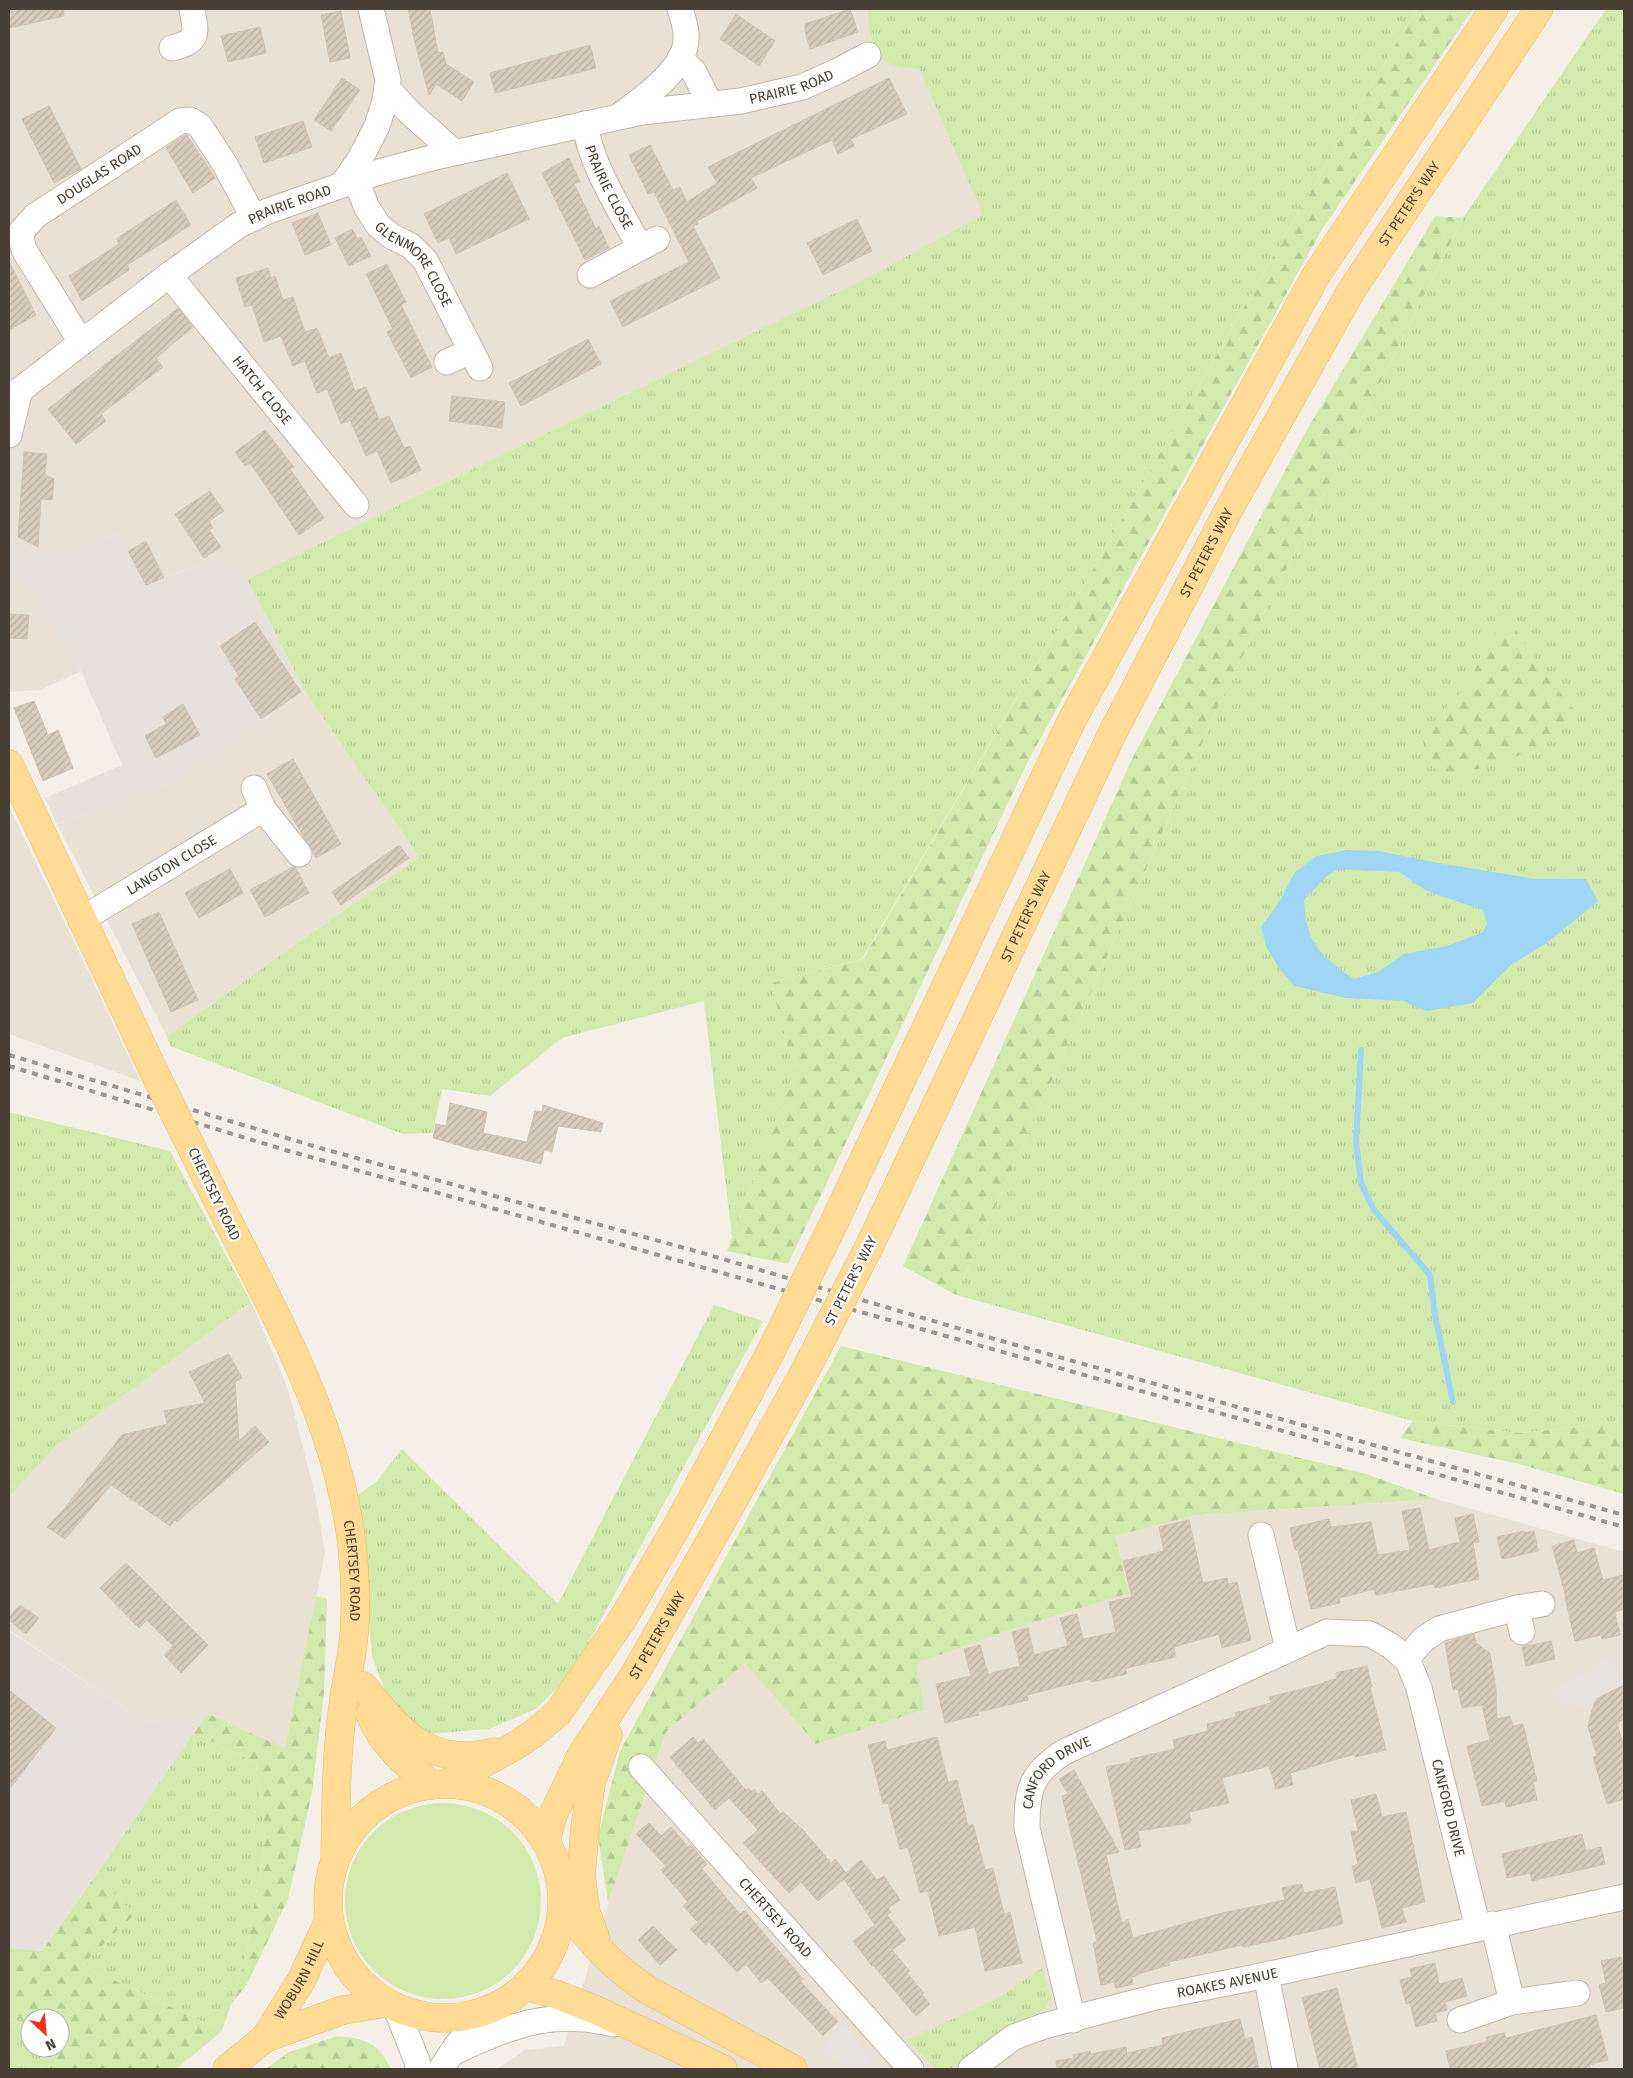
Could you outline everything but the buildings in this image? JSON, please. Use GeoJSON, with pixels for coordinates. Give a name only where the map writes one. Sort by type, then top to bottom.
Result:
{"type":"FeatureCollection","features":[{"type":"Feature","properties":{"kind":"main road"},"geometry":{"type":"LineString","coordinates":[[439,1784],[466,1786],[485,1791],[503,1799],[529,1820],[546,1840],[555,1859],[561,1879],[563,1901],[560,1928],[550,1954],[535,1977],[515,1996],[486,2012],[464,2018],[441,2019],[418,2016],[391,2006],[369,1991],[354,1976],[334,1940],[329,1920],[330,1880],[335,1861],[346,1838],[370,1812],[383,1802],[407,1791],[439,1784],[513,1747],[533,1734],[558,1713],[624,1617],[680,1520],[770,1353],[829,1233],[1072,720],[1315,276],[1494,9]]}},
{"type":"Feature","properties":{"kind":"main road","name":"ST PETER'S WAY"},"geometry":{"type":"LineString","coordinates":[[546,1840],[552,1815],[582,1754],[636,1672],[724,1519],[868,1248],[1112,734],[1229,509],[1351,290],[1539,9]]}},
{"type":"Feature","properties":{"kind":"main road","name":"CHERTSEY ROAD"},"geometry":{"type":"LineString","coordinates":[[9,764],[157,1078],[302,1370],[339,1477],[352,1546],[354,1642],[343,1707],[338,1752],[335,1861]]}},
{"type":"Feature","properties":{"kind":"main road","name":"CHERTSEY ROAD"},"geometry":{"type":"LineString","coordinates":[[354,1642],[372,1719],[382,1736],[404,1762],[439,1784]]}},
{"type":"Feature","properties":{"kind":"main road"},"geometry":{"type":"LineString","coordinates":[[600,1950],[586,1912],[581,1876],[585,1828],[591,1783],[610,1729],[636,1672]]}},
{"type":"Feature","properties":{"kind":"main road"},"geometry":{"type":"LineString","coordinates":[[363,1686],[393,1724],[423,1745],[457,1756],[483,1754],[513,1747]]}},
{"type":"Feature","properties":{"kind":"main road"},"geometry":{"type":"LineString","coordinates":[[563,1901],[577,1926],[624,1974],[646,1989],[793,2069]]}},
{"type":"Feature","properties":{"kind":"main road","name":"WOBURN HILL"},"geometry":{"type":"LineString","coordinates":[[227,2069],[265,2038],[301,1981],[329,1920]]}},
{"type":"Feature","properties":{"kind":"main road"},"geometry":{"type":"LineString","coordinates":[[526,1986],[558,1995],[723,2069]]}},
{"type":"Feature","properties":{"kind":"main road","name":"WOBURN HILL"},"geometry":{"type":"LineString","coordinates":[[265,2038],[343,2010],[391,2006]]}},
{"type":"Feature","properties":{"kind":"street"},"geometry":{"type":"LineString","coordinates":[[172,48],[186,45],[194,37],[196,32],[192,9]]}},
{"type":"Feature","properties":{"kind":"street"},"geometry":{"type":"LineString","coordinates":[[349,183],[377,126],[387,88],[388,80],[371,9]]}},
{"type":"Feature","properties":{"kind":"street","name":"PRAIRIE ROAD"},"geometry":{"type":"LineString","coordinates":[[620,116],[665,81],[680,58],[687,41],[680,9]]}},
{"type":"Feature","properties":{"kind":"street","name":"PRAIRIE ROAD"},"geometry":{"type":"LineString","coordinates":[[15,392],[169,275],[239,225],[268,211],[378,172],[454,152],[620,116],[741,101],[802,87],[868,55]]}},
{"type":"Feature","properties":{"kind":"street"},"geometry":{"type":"LineString","coordinates":[[680,58],[694,72],[710,104]]}},
{"type":"Feature","properties":{"kind":"street"},"geometry":{"type":"LineString","coordinates":[[387,88],[409,112],[454,152]]}},
{"type":"Feature","properties":{"kind":"street","name":"DOUGLAS ROAD"},"geometry":{"type":"LineString","coordinates":[[81,342],[24,250],[20,233],[35,216],[180,121],[190,120],[200,126],[224,162],[254,218]]}},
{"type":"Feature","properties":{"kind":"street","name":"PRAIRIE CLOSE"},"geometry":{"type":"LineString","coordinates":[[586,124],[587,139],[597,164],[648,244],[590,275]]}},
{"type":"Feature","properties":{"kind":"street","name":"GLENMORE CLOSE"},"geometry":{"type":"LineString","coordinates":[[349,183],[378,225],[391,236],[411,246],[425,260],[475,360],[447,362]]}},
{"type":"Feature","properties":{"kind":"street","name":"HATCH CLOSE"},"geometry":{"type":"LineString","coordinates":[[169,275],[356,505]]}},
{"type":"Feature","properties":{"kind":"street"},"geometry":{"type":"LineString","coordinates":[[9,435],[15,392]]}},
{"type":"Feature","properties":{"kind":"street","name":"LANGTON CLOSE"},"geometry":{"type":"LineString","coordinates":[[81,920],[258,798],[299,854]]}},
{"type":"Feature","properties":{"kind":"street"},"geometry":{"type":"LineString","coordinates":[[1261,1535],[1258,1562],[1288,1649]]}},
{"type":"Feature","properties":{"kind":"street"},"geometry":{"type":"LineString","coordinates":[[1408,1661],[1413,1651],[1424,1639],[1439,1629],[1519,1620],[1542,1604]]}},
{"type":"Feature","properties":{"kind":"street","name":"CANFORD DRIVE"},"geometry":{"type":"LineString","coordinates":[[1073,2020],[1027,1828],[1027,1800],[1033,1781],[1046,1763],[1064,1752],[1327,1632],[1370,1634],[1391,1646],[1408,1661],[1419,1688],[1486,1926]]}},
{"type":"Feature","properties":{"kind":"street","name":"CHERTSEY ROAD"},"geometry":{"type":"LineString","coordinates":[[641,1767],[912,2069]]}},
{"type":"Feature","properties":{"kind":"street","name":"ROAKES AVENUE"},"geometry":{"type":"LineString","coordinates":[[971,2069],[1014,2037],[1044,2026],[1156,1997],[1624,1897]]}},
{"type":"Feature","properties":{"kind":"street"},"geometry":{"type":"LineString","coordinates":[[1486,1926],[1512,2002]]}},
{"type":"Feature","properties":{"kind":"street"},"geometry":{"type":"LineString","coordinates":[[1266,1975],[1285,2069]]}},
{"type":"Feature","properties":{"kind":"street"},"geometry":{"type":"LineString","coordinates":[[1460,2020],[1512,2002],[1577,1993]]}},
{"type":"Feature","properties":{"kind":"street"},"geometry":{"type":"LineString","coordinates":[[391,2006],[417,2061],[418,2069]]}},
{"type":"Feature","properties":{"kind":"street"},"geometry":{"type":"LineString","coordinates":[[446,2061],[486,2012]]}},
{"type":"Feature","properties":{"kind":"street"},"geometry":{"type":"LineString","coordinates":[[446,2061],[499,2031],[530,2022],[563,2018],[594,2019],[635,2029]]}},
{"type":"Feature","properties":{"kind":"shaded area"},"geometry":{"type":"Polygon","coordinates":[[[9,9],[867,9],[872,43],[919,67],[984,215],[876,273],[247,579],[215,559],[145,585],[119,534],[46,559],[9,536],[9,9]]]}},
{"type":"Feature","properties":{"kind":"shaded area"},"geometry":{"type":"Polygon","coordinates":[[[119,534],[146,585],[215,559],[247,579],[306,693],[266,718],[175,782],[57,824],[45,798],[122,765],[81,671],[30,592],[9,574],[9,536],[46,559],[119,534]]]}},
{"type":"Feature","properties":{"kind":"shaded area"},"geometry":{"type":"Polygon","coordinates":[[[9,574],[30,592],[81,671],[40,690],[9,692],[9,574]]]}},
{"type":"Feature","properties":{"kind":"shaded area"},"geometry":{"type":"Polygon","coordinates":[[[306,693],[419,857],[167,1036],[57,824],[175,782],[266,718],[306,693]]]}},
{"type":"Feature","properties":{"kind":"shaded area"},"geometry":{"type":"Polygon","coordinates":[[[9,807],[141,1081],[9,1034],[9,807]]]}},
{"type":"Feature","properties":{"kind":"shaded area"},"geometry":{"type":"Polygon","coordinates":[[[251,1302],[288,1389],[315,1494],[325,1553],[285,1749],[208,1714],[146,1722],[9,1630],[9,1497],[58,1444],[251,1302]]]}},
{"type":"Feature","properties":{"kind":"shaded area"},"geometry":{"type":"Polygon","coordinates":[[[1436,1499],[1624,1552],[1624,2069],[497,2069],[525,2050],[564,2046],[619,1869],[666,1732],[745,1662],[816,1744],[924,1710],[916,1663],[1009,1630],[1129,1592],[1114,1536],[1196,1515],[1436,1499]]]}},
{"type":"Feature","properties":{"kind":"shaded area"},"geometry":{"type":"Polygon","coordinates":[[[9,1631],[146,1722],[208,1714],[42,1951],[9,1948],[9,1631]]]}},
{"type":"Feature","properties":{"kind":"shaded area"},"geometry":{"type":"Polygon","coordinates":[[[1609,1657],[1624,1685],[1598,1698],[1594,1703],[1592,1712],[1560,1701],[1550,1692],[1609,1657]]]}},
{"type":"Feature","properties":{"kind":"shaded area"},"geometry":{"type":"Polygon","coordinates":[[[844,2025],[871,2057],[862,2069],[848,2069],[822,2050],[844,2025]]]}},
{"type":"Feature","properties":{"kind":"green space"},"geometry":{"type":"Polygon","coordinates":[[[867,9],[1418,9],[1392,50],[1102,554],[862,959],[771,983],[795,1070],[732,1237],[704,1001],[562,1038],[490,1096],[442,1089],[433,1133],[403,1134],[170,1046],[167,1036],[419,857],[306,693],[247,579],[876,273],[983,215],[919,68],[903,67],[883,60],[873,45],[867,9]]]}},
{"type":"Feature","properties":{"kind":"green space"},"geometry":{"type":"Polygon","coordinates":[[[1418,9],[1473,9],[1321,231],[1029,759],[788,1264],[727,1251],[794,1070],[771,983],[863,959],[1102,554],[1392,50],[1418,9]]]}},
{"type":"Feature","properties":{"kind":"green space"},"geometry":{"type":"Polygon","coordinates":[[[1606,9],[1624,9],[1624,1422],[1519,1433],[1413,1421],[956,1295],[1229,683],[1463,218],[1606,9]]]}},
{"type":"Feature","properties":{"kind":"green space"},"geometry":{"type":"Polygon","coordinates":[[[1435,216],[1463,218],[1229,683],[956,1295],[903,1266],[1132,759],[1305,433],[1435,216]]]}},
{"type":"Feature","properties":{"kind":"green space"},"geometry":{"type":"Polygon","coordinates":[[[1511,623],[1551,682],[1573,709],[1558,734],[1538,749],[1452,776],[1436,771],[1425,751],[1423,740],[1437,717],[1470,683],[1487,638],[1511,623]]]}},
{"type":"Feature","properties":{"kind":"green space"},"geometry":{"type":"Polygon","coordinates":[[[9,1112],[170,1151],[251,1302],[58,1444],[9,1497],[9,1112]]]}},
{"type":"Feature","properties":{"kind":"green space"},"geometry":{"type":"Polygon","coordinates":[[[714,1305],[763,1321],[572,1673],[536,1709],[489,1729],[427,1734],[390,1704],[372,1656],[358,1495],[377,1481],[402,1449],[558,1604],[714,1305]]]}},
{"type":"Feature","properties":{"kind":"green space"},"geometry":{"type":"Polygon","coordinates":[[[841,1346],[1366,1474],[1436,1499],[1196,1515],[1115,1536],[1129,1593],[1009,1630],[917,1663],[924,1710],[816,1744],[745,1663],[666,1732],[608,1903],[598,1836],[620,1751],[841,1346]]]}},
{"type":"Feature","properties":{"kind":"green space"},"geometry":{"type":"Polygon","coordinates":[[[1413,1421],[1519,1433],[1624,1422],[1624,1494],[1519,1464],[1400,1438],[1413,1421]]]}},
{"type":"Feature","properties":{"kind":"green space"},"geometry":{"type":"Polygon","coordinates":[[[316,1596],[327,1599],[324,1693],[312,1793],[288,1899],[247,1984],[230,2006],[244,1965],[265,1840],[256,1763],[194,1733],[208,1714],[285,1748],[316,1596]]]}},
{"type":"Feature","properties":{"kind":"green space"},"geometry":{"type":"Polygon","coordinates":[[[194,1733],[256,1763],[265,1840],[244,1965],[222,2031],[82,1965],[135,1914],[95,1876],[194,1733]]]}},
{"type":"Feature","properties":{"kind":"green space"},"geometry":{"type":"Polygon","coordinates":[[[433,1803],[453,1803],[489,1814],[498,1819],[519,1839],[534,1863],[541,1891],[541,1911],[534,1939],[525,1956],[505,1977],[481,1992],[453,1999],[433,1999],[405,1992],[388,1983],[361,1956],[349,1929],[345,1911],[345,1891],[352,1863],[361,1846],[388,1819],[415,1807],[433,1803]]]}},
{"type":"Feature","properties":{"kind":"green space"},"geometry":{"type":"Polygon","coordinates":[[[95,1876],[135,1914],[82,1965],[222,2031],[176,2069],[64,2069],[55,2058],[70,2058],[70,2008],[20,2008],[20,2019],[9,2021],[9,1948],[42,1951],[95,1876]]]}},
{"type":"Feature","properties":{"kind":"green space"},"geometry":{"type":"Polygon","coordinates":[[[1042,1968],[1051,1998],[1042,2015],[1008,2026],[951,2069],[937,2069],[906,2040],[991,2002],[1042,1968]]]}},
{"type":"Feature","properties":{"kind":"green space"},"geometry":{"type":"Polygon","coordinates":[[[20,2019],[20,2058],[55,2058],[64,2069],[9,2069],[9,2021],[20,2019]]]}},
{"type":"Feature","properties":{"kind":"green space"},"geometry":{"type":"Polygon","coordinates":[[[337,2036],[356,2038],[370,2044],[381,2053],[391,2069],[266,2069],[289,2052],[337,2036]]]}},
{"type":"Feature","properties":{"kind":"water"},"geometry":{"type":"Polygon","coordinates":[[[1347,850],[1379,851],[1438,863],[1537,879],[1586,879],[1598,901],[1547,943],[1511,965],[1473,1003],[1427,1011],[1403,1001],[1346,998],[1294,986],[1277,965],[1266,946],[1261,927],[1279,902],[1295,872],[1317,856],[1347,850]],[[1338,869],[1327,876],[1304,900],[1305,915],[1311,938],[1323,955],[1354,979],[1378,972],[1404,954],[1446,946],[1482,933],[1487,924],[1483,910],[1427,891],[1399,872],[1338,869]]]}},
{"type":"Feature","properties":{"kind":"waterway"},"geometry":{"type":"LineString","coordinates":[[1361,1050],[1356,1142],[1361,1183],[1374,1210],[1430,1275],[1435,1315],[1453,1402]]}},
{"type":"Feature","properties":{"kind":"railway"},"geometry":{"type":"LineString","coordinates":[[9,1055],[320,1148],[699,1252],[998,1340],[1624,1515]]}},
{"type":"Feature","properties":{"kind":"railway"},"geometry":{"type":"LineString","coordinates":[[9,1066],[282,1149],[1624,1527]]}}]}
